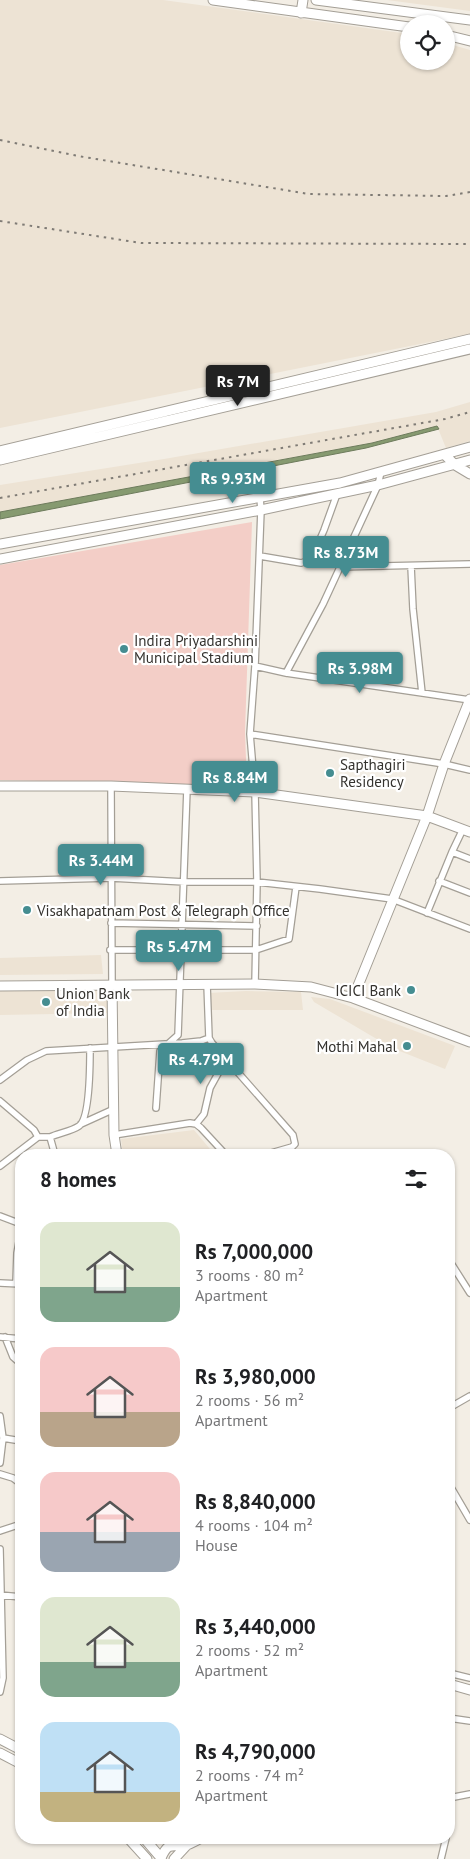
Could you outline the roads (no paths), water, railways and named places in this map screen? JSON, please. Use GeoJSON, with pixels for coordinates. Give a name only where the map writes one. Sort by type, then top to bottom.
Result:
{"type":"FeatureCollection","features":[{"type":"Feature","properties":{"kind":"main road"},"geometry":{"type":"LineString","coordinates":[[213,0],[400,26]]}},
{"type":"Feature","properties":{"kind":"main road"},"geometry":{"type":"LineString","coordinates":[[301,13],[303,0]]}},
{"type":"Feature","properties":{"kind":"main road"},"geometry":{"type":"LineString","coordinates":[[316,0],[470,20]]}},
{"type":"Feature","properties":{"kind":"main road"},"geometry":{"type":"LineString","coordinates":[[455,37],[470,41]]}},
{"type":"Feature","properties":{"kind":"main road"},"geometry":{"type":"LineString","coordinates":[[0,451],[470,339]]}},
{"type":"Feature","properties":{"kind":"main road"},"geometry":{"type":"LineString","coordinates":[[0,460],[470,349]]}},
{"type":"Feature","properties":{"kind":"main road"},"geometry":{"type":"LineString","coordinates":[[0,544],[340,483],[466,448],[470,458],[455,465],[337,494],[262,510],[0,559]]}},
{"type":"Feature","properties":{"kind":"main road"},"geometry":{"type":"LineString","coordinates":[[445,455],[455,465],[470,474]]}},
{"type":"Feature","properties":{"kind":"main road"},"geometry":{"type":"LineString","coordinates":[[353,998],[427,816],[444,764],[470,699]]}},
{"type":"Feature","properties":{"kind":"main road"},"geometry":{"type":"LineString","coordinates":[[0,786],[110,786],[255,792],[427,816],[466,830]]}},
{"type":"Feature","properties":{"kind":"main road"},"geometry":{"type":"LineString","coordinates":[[0,986],[256,984],[312,987],[353,998],[470,1042]]}},
{"type":"Feature","properties":{"kind":"main road"},"geometry":{"type":"LineString","coordinates":[[112,985],[114,1135],[116,1149]]}},
{"type":"Feature","properties":{"kind":"main road"},"geometry":{"type":"LineString","coordinates":[[455,1686],[470,1690]]}},
{"type":"Feature","properties":{"kind":"main road"},"geometry":{"type":"LineString","coordinates":[[0,1739],[15,1747]]}},
{"type":"Feature","properties":{"kind":"main road"},"geometry":{"type":"LineString","coordinates":[[0,1753],[15,1761]]}},
{"type":"Feature","properties":{"kind":"main road"},"geometry":{"type":"LineString","coordinates":[[133,1844],[147,1859]]}},
{"type":"Feature","properties":{"kind":"main road"},"geometry":{"type":"LineString","coordinates":[[149,1844],[160,1859],[165,1849],[171,1845],[187,1844]]}},
{"type":"Feature","properties":{"kind":"main road"},"geometry":{"type":"LineString","coordinates":[[174,1859],[187,1844]]}},
{"type":"Feature","properties":{"kind":"street"},"geometry":{"type":"LineString","coordinates":[[286,673],[340,567],[378,485],[380,472]]}},
{"type":"Feature","properties":{"kind":"street"},"geometry":{"type":"LineString","coordinates":[[260,556],[301,563],[311,560],[337,494]]}},
{"type":"Feature","properties":{"kind":"street"},"geometry":{"type":"LineString","coordinates":[[256,984],[257,882],[255,792],[250,734],[262,510],[260,498]]}},
{"type":"Feature","properties":{"kind":"street"},"geometry":{"type":"LineString","coordinates":[[340,567],[470,564]]}},
{"type":"Feature","properties":{"kind":"street"},"geometry":{"type":"LineString","coordinates":[[411,566],[413,609],[422,693]]}},
{"type":"Feature","properties":{"kind":"street"},"geometry":{"type":"LineString","coordinates":[[255,666],[286,673],[470,699]]}},
{"type":"Feature","properties":{"kind":"street"},"geometry":{"type":"LineString","coordinates":[[250,734],[444,764],[470,770]]}},
{"type":"Feature","properties":{"kind":"street"},"geometry":{"type":"LineString","coordinates":[[110,786],[110,950],[112,985]]}},
{"type":"Feature","properties":{"kind":"street"},"geometry":{"type":"LineString","coordinates":[[156,1108],[160,1051],[178,1035],[187,789]]}},
{"type":"Feature","properties":{"kind":"street"},"geometry":{"type":"LineString","coordinates":[[426,913],[452,852],[466,830]]}},
{"type":"Feature","properties":{"kind":"street"},"geometry":{"type":"LineString","coordinates":[[452,852],[470,859]]}},
{"type":"Feature","properties":{"kind":"street"},"geometry":{"type":"LineString","coordinates":[[0,881],[111,878],[185,882],[257,882],[392,899],[470,929]]}},
{"type":"Feature","properties":{"kind":"street"},"geometry":{"type":"LineString","coordinates":[[439,881],[470,893]]}},
{"type":"Feature","properties":{"kind":"street"},"geometry":{"type":"LineString","coordinates":[[110,950],[256,950],[289,939],[296,886]]}},
{"type":"Feature","properties":{"kind":"street"},"geometry":{"type":"LineString","coordinates":[[111,923],[256,926]]}},
{"type":"Feature","properties":{"kind":"street"},"geometry":{"type":"LineString","coordinates":[[207,984],[209,1038],[293,1135],[295,1144],[285,1149]]}},
{"type":"Feature","properties":{"kind":"street"},"geometry":{"type":"LineString","coordinates":[[0,1080],[39,1053],[113,1046],[201,1041],[209,1038]]}},
{"type":"Feature","properties":{"kind":"street"},"geometry":{"type":"LineString","coordinates":[[81,1124],[84,1120],[90,1081],[90,1048]]}},
{"type":"Feature","properties":{"kind":"street"},"geometry":{"type":"LineString","coordinates":[[196,1124],[204,1114],[210,1088],[226,1059]]}},
{"type":"Feature","properties":{"kind":"street"},"geometry":{"type":"LineString","coordinates":[[0,1101],[34,1130],[38,1137]]}},
{"type":"Feature","properties":{"kind":"street"},"geometry":{"type":"LineString","coordinates":[[22,1149],[38,1137],[50,1137],[114,1109]]}},
{"type":"Feature","properties":{"kind":"street"},"geometry":{"type":"LineString","coordinates":[[114,1135],[190,1123],[196,1124],[220,1149]]}},
{"type":"Feature","properties":{"kind":"street"},"geometry":{"type":"LineString","coordinates":[[50,1137],[53,1149]]}},
{"type":"Feature","properties":{"kind":"street"},"geometry":{"type":"LineString","coordinates":[[0,1166],[15,1155]]}},
{"type":"Feature","properties":{"kind":"street"},"geometry":{"type":"LineString","coordinates":[[0,1216],[15,1222]]}},
{"type":"Feature","properties":{"kind":"street"},"geometry":{"type":"LineString","coordinates":[[455,1269],[470,1293]]}},
{"type":"Feature","properties":{"kind":"street"},"geometry":{"type":"LineString","coordinates":[[0,1283],[15,1284]]}},
{"type":"Feature","properties":{"kind":"street"},"geometry":{"type":"LineString","coordinates":[[2,1337],[15,1339]]}},
{"type":"Feature","properties":{"kind":"street"},"geometry":{"type":"LineString","coordinates":[[2,1337],[15,1358]]}},
{"type":"Feature","properties":{"kind":"street"},"geometry":{"type":"LineString","coordinates":[[455,1405],[470,1396]]}},
{"type":"Feature","properties":{"kind":"street"},"geometry":{"type":"LineString","coordinates":[[0,1416],[3,1438],[0,1475],[13,1478]]}},
{"type":"Feature","properties":{"kind":"street"},"geometry":{"type":"LineString","coordinates":[[3,1438],[15,1439]]}},
{"type":"Feature","properties":{"kind":"street"},"geometry":{"type":"LineString","coordinates":[[455,1494],[470,1520]]}},
{"type":"Feature","properties":{"kind":"street"},"geometry":{"type":"LineString","coordinates":[[0,1531],[15,1526]]}},
{"type":"Feature","properties":{"kind":"street"},"geometry":{"type":"LineString","coordinates":[[0,1549],[3,1678],[0,1692]]}},
{"type":"Feature","properties":{"kind":"street"},"geometry":{"type":"LineString","coordinates":[[0,1595],[15,1596]]}},
{"type":"Feature","properties":{"kind":"street"},"geometry":{"type":"LineString","coordinates":[[455,1674],[470,1678]]}},
{"type":"Feature","properties":{"kind":"street"},"geometry":{"type":"LineString","coordinates":[[455,1719],[470,1721]]}},
{"type":"Feature","properties":{"kind":"street"},"geometry":{"type":"LineString","coordinates":[[455,1797],[470,1794]]}},
{"type":"Feature","properties":{"kind":"street"},"geometry":{"type":"LineString","coordinates":[[441,1859],[445,1844]]}},
{"type":"Feature","properties":{"kind":"railway"},"geometry":{"type":"LineString","coordinates":[[0,140],[78,156],[309,194],[446,196],[470,192]]}},
{"type":"Feature","properties":{"kind":"railway"},"geometry":{"type":"LineString","coordinates":[[0,221],[141,243],[470,244]]}},
{"type":"Feature","properties":{"kind":"railway"},"geometry":{"type":"LineString","coordinates":[[0,498],[445,419],[470,412]]}},
{"type":"Feature","properties":{"kind":"place","name":"Indira Priyadarshini Municipal Stadium"},"geometry":{"type":"Point","coordinates":[124,649]}},
{"type":"Feature","properties":{"kind":"place","name":"Sapthagiri Residency"},"geometry":{"type":"Point","coordinates":[330,773]}},
{"type":"Feature","properties":{"kind":"place","name":"Visakhapatnam Post & Telegraph Office"},"geometry":{"type":"Point","coordinates":[27,910]}},
{"type":"Feature","properties":{"kind":"place","name":"ICICI Bank"},"geometry":{"type":"Point","coordinates":[411,990]}},
{"type":"Feature","properties":{"kind":"place","name":"Union Bank of India"},"geometry":{"type":"Point","coordinates":[46,1002]}},
{"type":"Feature","properties":{"kind":"place","name":"Mothi Mahal"},"geometry":{"type":"Point","coordinates":[407,1046]}}]}
